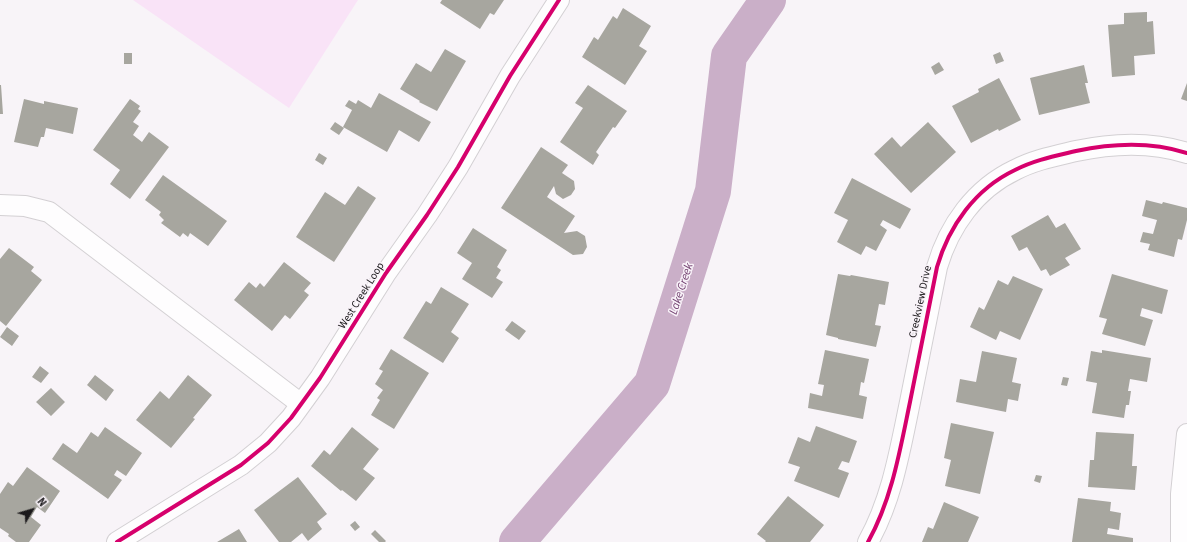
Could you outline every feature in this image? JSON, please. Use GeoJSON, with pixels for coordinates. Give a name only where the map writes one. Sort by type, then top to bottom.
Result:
{"type":"FeatureCollection","features":[{"type":"Feature","properties":{"kind":"street","name":"West Creek Loop"},"geometry":{"type":"LineString","coordinates":[[117,542],[241,464],[268,443],[291,418],[320,378],[386,273],[427,215],[458,167],[510,76],[559,0]]}},
{"type":"Feature","properties":{"kind":"street","name":"Creekview Drive"},"geometry":{"type":"LineString","coordinates":[[868,542],[877,525],[889,493],[898,459],[939,260],[952,229],[967,207],[989,186],[1014,170],[1041,159],[1086,149],[1133,144],[1149,145],[1187,153]]}},
{"type":"Feature","properties":{"kind":"street"},"geometry":{"type":"LineString","coordinates":[[0,205],[24,206],[49,212],[301,404]]}},
{"type":"Feature","properties":{"kind":"street"},"geometry":{"type":"LineString","coordinates":[[1180,542],[1181,494],[1187,434]]}},
{"type":"Feature","properties":{"kind":"shaded area"},"geometry":{"type":"Polygon","coordinates":[[[133,0],[358,0],[289,108],[133,0]]]}},
{"type":"Feature","properties":{"kind":"building"},"geometry":{"type":"Polygon","coordinates":[[[442,0],[504,0],[494,15],[490,13],[480,29],[440,3],[442,0]]]}},
{"type":"Feature","properties":{"kind":"building"},"geometry":{"type":"Polygon","coordinates":[[[623,8],[651,26],[639,46],[647,51],[625,85],[582,57],[594,37],[598,40],[613,16],[617,19],[623,8]]]}},
{"type":"Feature","properties":{"kind":"building"},"geometry":{"type":"Polygon","coordinates":[[[1147,12],[1147,22],[1153,21],[1155,54],[1134,56],[1135,75],[1112,77],[1108,25],[1124,24],[1124,13],[1147,12]]]}},
{"type":"Feature","properties":{"kind":"building"},"geometry":{"type":"Polygon","coordinates":[[[445,49],[466,61],[437,111],[419,102],[420,101],[400,89],[416,63],[431,72],[445,49]]]}},
{"type":"Feature","properties":{"kind":"building"},"geometry":{"type":"Polygon","coordinates":[[[1000,52],[1004,61],[996,64],[993,55],[1000,52]]]}},
{"type":"Feature","properties":{"kind":"building"},"geometry":{"type":"Polygon","coordinates":[[[124,53],[132,53],[132,64],[124,64],[124,53]]]}},
{"type":"Feature","properties":{"kind":"building"},"geometry":{"type":"Polygon","coordinates":[[[939,62],[944,70],[935,75],[931,67],[939,62]]]}},
{"type":"Feature","properties":{"kind":"building"},"geometry":{"type":"Polygon","coordinates":[[[1084,65],[1088,83],[1085,83],[1090,103],[1039,115],[1030,78],[1084,65]]]}},
{"type":"Feature","properties":{"kind":"building"},"geometry":{"type":"Polygon","coordinates":[[[999,78],[1021,120],[999,131],[998,129],[971,143],[952,106],[979,92],[978,89],[999,78]]]}},
{"type":"Feature","properties":{"kind":"building"},"geometry":{"type":"Polygon","coordinates":[[[1187,83],[1187,101],[1181,99],[1187,83]]]}},
{"type":"Feature","properties":{"kind":"building"},"geometry":{"type":"Polygon","coordinates":[[[1,85],[3,114],[0,114],[1,85]]]}},
{"type":"Feature","properties":{"kind":"building"},"geometry":{"type":"Polygon","coordinates":[[[588,85],[627,111],[615,128],[613,127],[596,152],[599,155],[593,165],[560,142],[583,108],[575,103],[588,85]]]}},
{"type":"Feature","properties":{"kind":"building"},"geometry":{"type":"Polygon","coordinates":[[[379,93],[431,122],[419,142],[399,130],[387,152],[343,127],[352,110],[345,106],[349,100],[356,104],[358,100],[371,108],[379,93]]]}},
{"type":"Feature","properties":{"kind":"building"},"geometry":{"type":"Polygon","coordinates":[[[24,99],[44,104],[44,101],[78,108],[73,134],[46,128],[44,137],[41,137],[38,147],[14,142],[24,99]]]}},
{"type":"Feature","properties":{"kind":"building"},"geometry":{"type":"Polygon","coordinates":[[[130,99],[140,106],[138,109],[141,111],[133,122],[139,126],[133,135],[142,142],[149,132],[169,147],[130,199],[110,184],[120,170],[93,150],[130,99]]]}},
{"type":"Feature","properties":{"kind":"building"},"geometry":{"type":"Polygon","coordinates":[[[335,122],[344,128],[339,135],[330,129],[335,122]]]}},
{"type":"Feature","properties":{"kind":"building"},"geometry":{"type":"Polygon","coordinates":[[[928,122],[956,152],[911,193],[874,154],[892,137],[901,147],[928,122]]]}},
{"type":"Feature","properties":{"kind":"building"},"geometry":{"type":"Polygon","coordinates":[[[541,147],[568,165],[562,173],[574,181],[575,189],[571,195],[563,199],[556,194],[554,186],[547,197],[575,216],[564,233],[577,231],[585,236],[587,247],[583,254],[573,255],[501,208],[541,147]]]}},
{"type":"Feature","properties":{"kind":"building"},"geometry":{"type":"Polygon","coordinates":[[[319,153],[327,158],[323,165],[315,160],[319,153]]]}},
{"type":"Feature","properties":{"kind":"building"},"geometry":{"type":"Polygon","coordinates":[[[163,175],[227,221],[208,246],[190,233],[188,237],[183,233],[180,237],[161,223],[164,220],[159,215],[161,212],[145,200],[163,175]]]}},
{"type":"Feature","properties":{"kind":"building"},"geometry":{"type":"Polygon","coordinates":[[[852,178],[911,209],[900,229],[883,220],[880,225],[887,230],[876,251],[866,246],[861,255],[837,242],[848,220],[834,213],[852,178]]]}},
{"type":"Feature","properties":{"kind":"building"},"geometry":{"type":"Polygon","coordinates":[[[358,186],[376,198],[334,262],[296,237],[325,192],[345,205],[358,186]]]}},
{"type":"Feature","properties":{"kind":"building"},"geometry":{"type":"Polygon","coordinates":[[[1146,200],[1162,204],[1163,202],[1187,208],[1187,220],[1182,240],[1178,239],[1174,257],[1148,250],[1150,244],[1140,242],[1143,232],[1153,234],[1157,220],[1142,216],[1146,200]]]}},
{"type":"Feature","properties":{"kind":"building"},"geometry":{"type":"Polygon","coordinates":[[[1048,215],[1056,228],[1065,223],[1081,249],[1065,258],[1070,265],[1050,276],[1046,269],[1041,271],[1027,247],[1019,251],[1011,236],[1048,215]]]}},
{"type":"Feature","properties":{"kind":"building"},"geometry":{"type":"Polygon","coordinates":[[[473,228],[507,250],[497,267],[501,270],[496,278],[503,282],[492,298],[462,279],[472,263],[457,253],[473,228]]]}},
{"type":"Feature","properties":{"kind":"building"},"geometry":{"type":"Polygon","coordinates":[[[9,248],[34,267],[31,271],[42,280],[6,326],[0,321],[0,259],[9,248]]]}},
{"type":"Feature","properties":{"kind":"building"},"geometry":{"type":"Polygon","coordinates":[[[284,262],[311,283],[304,291],[309,295],[290,319],[285,315],[272,331],[234,300],[249,282],[256,288],[260,283],[264,287],[284,262]]]}},
{"type":"Feature","properties":{"kind":"building"},"geometry":{"type":"Polygon","coordinates":[[[838,274],[889,282],[885,305],[879,304],[875,325],[881,326],[876,347],[826,335],[838,274]]]}},
{"type":"Feature","properties":{"kind":"building"},"geometry":{"type":"Polygon","coordinates":[[[1112,274],[1168,290],[1162,314],[1142,308],[1140,316],[1153,320],[1145,346],[1102,334],[1107,319],[1099,317],[1112,274]]]}},
{"type":"Feature","properties":{"kind":"building"},"geometry":{"type":"Polygon","coordinates":[[[1013,276],[1043,289],[1020,340],[1000,331],[996,340],[970,327],[979,307],[984,310],[998,280],[1008,285],[1013,276]]]}},
{"type":"Feature","properties":{"kind":"building"},"geometry":{"type":"Polygon","coordinates":[[[441,287],[469,304],[451,332],[459,338],[443,363],[403,338],[426,301],[431,304],[441,287]]]}},
{"type":"Feature","properties":{"kind":"building"},"geometry":{"type":"Polygon","coordinates":[[[512,321],[526,331],[519,340],[505,330],[512,321]]]}},
{"type":"Feature","properties":{"kind":"building"},"geometry":{"type":"Polygon","coordinates":[[[7,327],[19,336],[12,346],[0,337],[7,327]]]}},
{"type":"Feature","properties":{"kind":"building"},"geometry":{"type":"Polygon","coordinates":[[[391,349],[429,373],[394,429],[371,415],[380,400],[377,398],[383,390],[375,384],[383,371],[379,369],[391,349]]]}},
{"type":"Feature","properties":{"kind":"building"},"geometry":{"type":"Polygon","coordinates":[[[825,350],[869,359],[864,383],[861,382],[859,395],[867,397],[863,419],[808,408],[810,393],[822,396],[824,385],[818,384],[825,350]]]}},
{"type":"Feature","properties":{"kind":"building"},"geometry":{"type":"Polygon","coordinates":[[[1102,350],[1151,358],[1147,382],[1130,379],[1128,391],[1131,391],[1129,405],[1126,405],[1124,418],[1092,413],[1097,383],[1086,381],[1091,351],[1102,353],[1102,350]]]}},
{"type":"Feature","properties":{"kind":"building"},"geometry":{"type":"Polygon","coordinates":[[[982,351],[1017,358],[1012,382],[1021,384],[1018,401],[1008,399],[1006,412],[956,402],[960,379],[976,382],[982,351]]]}},
{"type":"Feature","properties":{"kind":"building"},"geometry":{"type":"Polygon","coordinates":[[[40,366],[49,373],[41,383],[32,377],[40,366]]]}},
{"type":"Feature","properties":{"kind":"building"},"geometry":{"type":"Polygon","coordinates":[[[95,375],[114,390],[106,401],[87,385],[95,375]]]}},
{"type":"Feature","properties":{"kind":"building"},"geometry":{"type":"Polygon","coordinates":[[[188,375],[212,395],[193,418],[195,419],[171,448],[136,420],[160,391],[169,399],[188,375]]]}},
{"type":"Feature","properties":{"kind":"building"},"geometry":{"type":"Polygon","coordinates":[[[1063,377],[1069,378],[1067,386],[1061,385],[1063,377]]]}},
{"type":"Feature","properties":{"kind":"building"},"geometry":{"type":"Polygon","coordinates":[[[51,388],[65,402],[51,416],[36,402],[51,388]]]}},
{"type":"Feature","properties":{"kind":"building"},"geometry":{"type":"Polygon","coordinates":[[[951,423],[994,432],[980,494],[945,486],[951,460],[944,458],[951,423]]]}},
{"type":"Feature","properties":{"kind":"building"},"geometry":{"type":"Polygon","coordinates":[[[816,426],[857,441],[849,463],[842,461],[838,469],[849,473],[839,498],[794,481],[800,467],[788,463],[798,437],[810,442],[816,426]]]}},
{"type":"Feature","properties":{"kind":"building"},"geometry":{"type":"Polygon","coordinates":[[[105,427],[142,453],[126,476],[117,470],[114,475],[122,480],[108,499],[52,459],[63,443],[77,453],[91,432],[98,437],[105,427]]]}},
{"type":"Feature","properties":{"kind":"building"},"geometry":{"type":"Polygon","coordinates":[[[352,427],[379,449],[363,469],[375,478],[356,501],[342,490],[341,491],[311,466],[324,450],[330,455],[352,427]]]}},
{"type":"Feature","properties":{"kind":"building"},"geometry":{"type":"Polygon","coordinates":[[[1096,432],[1134,434],[1132,466],[1137,466],[1135,490],[1088,487],[1090,460],[1094,460],[1096,432]]]}},
{"type":"Feature","properties":{"kind":"building"},"geometry":{"type":"Polygon","coordinates":[[[27,467],[60,491],[45,513],[37,507],[31,517],[41,525],[29,542],[16,542],[8,536],[9,534],[0,528],[0,494],[8,482],[13,486],[27,467]]]}},
{"type":"Feature","properties":{"kind":"building"},"geometry":{"type":"Polygon","coordinates":[[[1036,475],[1042,476],[1040,483],[1034,481],[1036,475]]]}},
{"type":"Feature","properties":{"kind":"building"},"geometry":{"type":"Polygon","coordinates":[[[298,477],[327,514],[317,522],[322,529],[308,541],[302,533],[291,542],[279,542],[254,510],[298,477]]]}},
{"type":"Feature","properties":{"kind":"building"},"geometry":{"type":"Polygon","coordinates":[[[788,496],[824,525],[810,542],[765,542],[766,541],[757,534],[788,496]]]}},
{"type":"Feature","properties":{"kind":"building"},"geometry":{"type":"Polygon","coordinates":[[[1078,498],[1111,502],[1110,511],[1121,513],[1119,530],[1108,528],[1107,534],[1133,538],[1133,542],[1072,542],[1078,498]]]}},
{"type":"Feature","properties":{"kind":"building"},"geometry":{"type":"Polygon","coordinates":[[[944,502],[979,517],[968,542],[922,542],[928,527],[933,529],[944,502]]]}},
{"type":"Feature","properties":{"kind":"building"},"geometry":{"type":"Polygon","coordinates":[[[355,521],[360,527],[355,531],[350,525],[355,521]]]}},
{"type":"Feature","properties":{"kind":"building"},"geometry":{"type":"Polygon","coordinates":[[[239,529],[247,542],[217,542],[239,529]]]}},
{"type":"Feature","properties":{"kind":"building"},"geometry":{"type":"Polygon","coordinates":[[[375,530],[386,541],[385,542],[379,542],[371,534],[375,530]]]}},
{"type":"Feature","properties":{"kind":"waterway","name":"Lake Creek"},"geometry":{"type":"LineString","coordinates":[[517,542],[652,384],[713,191],[729,56],[768,0]]}},
{"type":"Feature","properties":{"kind":"cycle path"},"geometry":{"type":"LineString","coordinates":[[117,542],[241,465],[268,443],[291,418],[320,378],[386,273],[427,215],[458,167],[510,76],[559,0]]}},
{"type":"Feature","properties":{"kind":"cycle path"},"geometry":{"type":"LineString","coordinates":[[868,542],[883,509],[894,474],[903,438],[937,267],[942,252],[956,223],[966,210],[988,187],[1001,178],[1022,167],[1052,157],[1090,148],[1132,144],[1159,146],[1187,153]]}}]}
